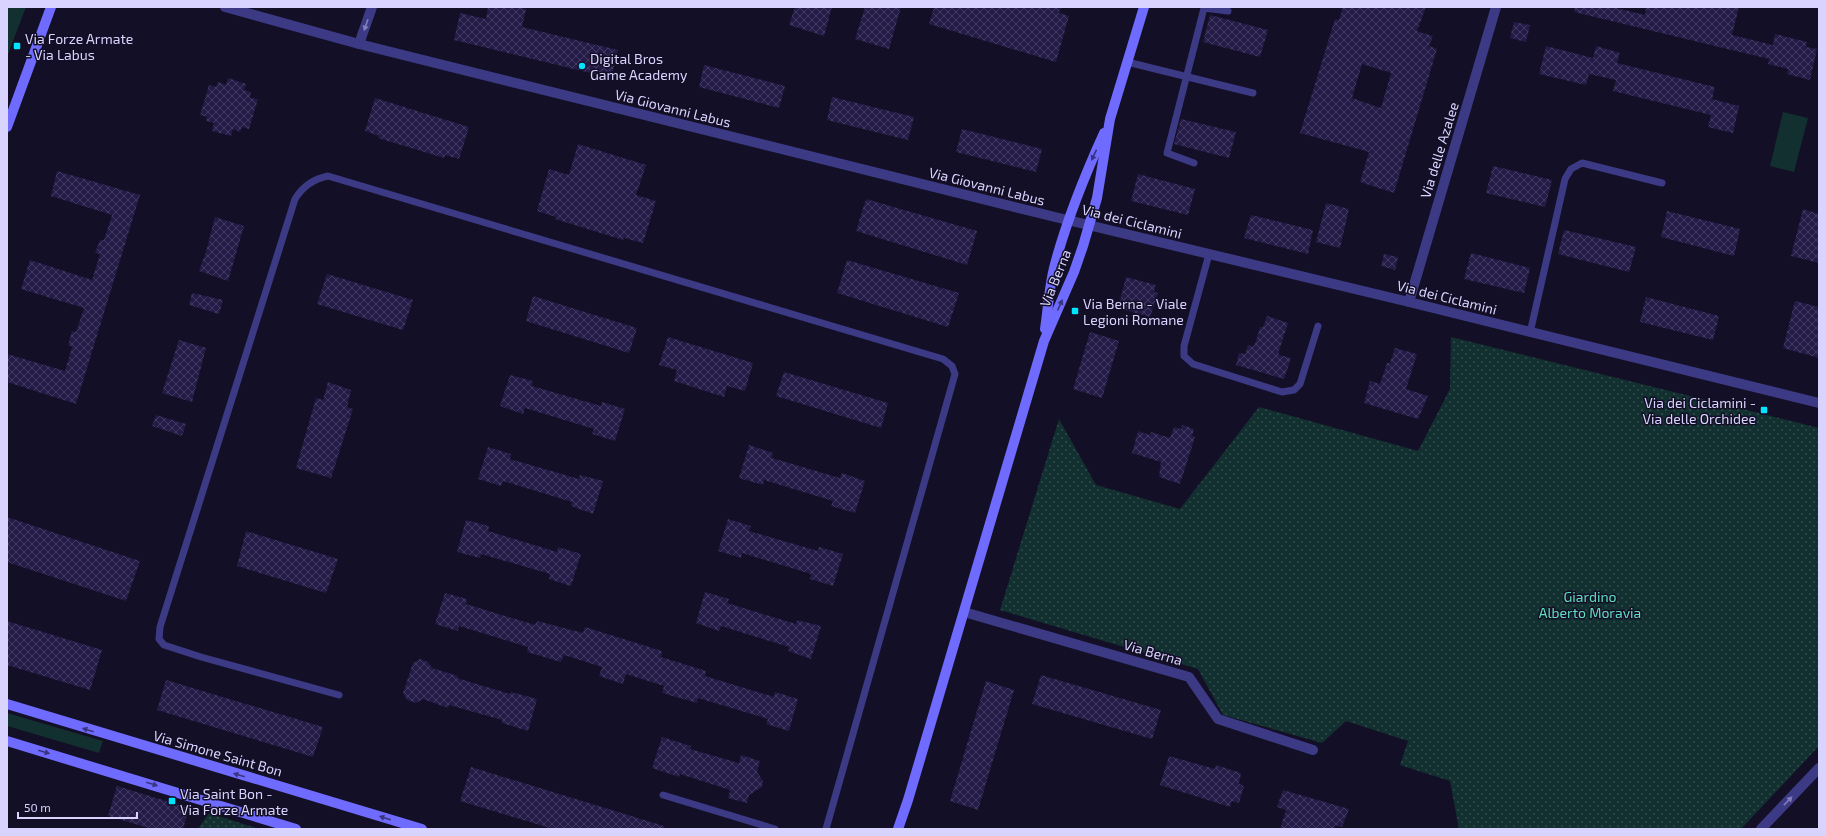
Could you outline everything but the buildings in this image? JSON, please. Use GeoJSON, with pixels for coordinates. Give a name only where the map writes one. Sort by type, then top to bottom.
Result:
{"type":"FeatureCollection","features":[{"type":"Feature","properties":{"kind":"main road"},"geometry":{"type":"LineString","coordinates":[[7,127],[51,7]]}},
{"type":"Feature","properties":{"kind":"main road"},"geometry":{"type":"LineString","coordinates":[[1110,119],[1144,7]]}},
{"type":"Feature","properties":{"kind":"main road","name":"Via Berna"},"geometry":{"type":"LineString","coordinates":[[1044,341],[1054,270],[1081,184],[1110,119]]}},
{"type":"Feature","properties":{"kind":"main road","name":"Via Berna"},"geometry":{"type":"LineString","coordinates":[[898,829],[908,800],[1044,341],[1074,272],[1089,225],[1097,198],[1110,119]]}},
{"type":"Feature","properties":{"kind":"main road","name":"Via Simone Saint Bon"},"geometry":{"type":"LineString","coordinates":[[7,704],[422,829]]}},
{"type":"Feature","properties":{"kind":"main road"},"geometry":{"type":"LineString","coordinates":[[7,741],[272,826],[296,829]]}},
{"type":"Feature","properties":{"kind":"main road","name":"Via Berna"},"geometry":{"type":"LineString","coordinates":[[902,829],[908,800]]}},
{"type":"Feature","properties":{"kind":"street","name":"Via Giovanni Labus"},"geometry":{"type":"LineString","coordinates":[[224,7],[359,44],[1069,220]]}},
{"type":"Feature","properties":{"kind":"street"},"geometry":{"type":"LineString","coordinates":[[359,44],[372,7]]}},
{"type":"Feature","properties":{"kind":"street","name":"Via delle Azalee"},"geometry":{"type":"LineString","coordinates":[[1409,302],[1496,7]]}},
{"type":"Feature","properties":{"kind":"street","name":"Via dei Ciclamini"},"geometry":{"type":"LineString","coordinates":[[1069,220],[1819,403]]}},
{"type":"Feature","properties":{"kind":"street","name":"Via Berna"},"geometry":{"type":"LineString","coordinates":[[964,612],[1189,677],[1218,719],[1313,750]]}},
{"type":"Feature","properties":{"kind":"street"},"geometry":{"type":"LineString","coordinates":[[1761,829],[1819,768]]}},
{"type":"Feature","properties":{"kind":"lane"},"geometry":{"type":"LineString","coordinates":[[1194,163],[1167,153],[1204,8],[1228,11]]}},
{"type":"Feature","properties":{"kind":"lane"},"geometry":{"type":"LineString","coordinates":[[1127,62],[1254,93]]}},
{"type":"Feature","properties":{"kind":"lane"},"geometry":{"type":"LineString","coordinates":[[1530,333],[1565,179],[1572,168],[1582,163],[1662,183]]}},
{"type":"Feature","properties":{"kind":"lane"},"geometry":{"type":"LineString","coordinates":[[339,694],[201,657],[164,645],[159,639],[160,627],[295,199],[301,188],[318,178],[328,176],[943,359],[952,366],[955,374],[826,829]]}},
{"type":"Feature","properties":{"kind":"lane"},"geometry":{"type":"LineString","coordinates":[[1209,254],[1184,346],[1184,356],[1193,364],[1282,392],[1294,390],[1300,384],[1318,326]]}},
{"type":"Feature","properties":{"kind":"lane"},"geometry":{"type":"LineString","coordinates":[[663,796],[775,829]]}},
{"type":"Feature","properties":{"kind":"green space"},"geometry":{"type":"Polygon","coordinates":[[[7,7],[26,7],[7,57],[7,7]]]}},
{"type":"Feature","properties":{"kind":"green space"},"geometry":{"type":"Polygon","coordinates":[[[1783,112],[1808,118],[1794,172],[1770,166],[1783,112]]]}},
{"type":"Feature","properties":{"kind":"green space","name":"Giardino Alberto Moravia"},"geometry":{"type":"Polygon","coordinates":[[[1451,337],[1819,428],[1819,746],[1741,829],[1459,829],[1450,781],[1400,765],[1408,741],[1346,721],[1322,743],[1223,715],[1198,669],[1000,610],[1059,419],[1096,485],[1180,509],[1259,407],[1418,451],[1450,389],[1451,337]]]}},
{"type":"Feature","properties":{"kind":"green space"},"geometry":{"type":"Polygon","coordinates":[[[7,713],[103,741],[99,753],[7,726],[7,713]]]}},
{"type":"Feature","properties":{"kind":"green space"},"geometry":{"type":"Polygon","coordinates":[[[209,813],[256,828],[198,829],[209,813]]]}},
{"type":"Feature","properties":{"kind":"place","name":"Via Forze Armate - Via Labus"},"geometry":{"type":"Point","coordinates":[17,46]}},
{"type":"Feature","properties":{"kind":"place","name":"Digital Bros Game Academy"},"geometry":{"type":"Point","coordinates":[582,66]}},
{"type":"Feature","properties":{"kind":"place","name":"Via Berna - Viale Legioni Romane"},"geometry":{"type":"Point","coordinates":[1075,311]}},
{"type":"Feature","properties":{"kind":"place","name":"Via dei Ciclamini - Via delle Orchidee"},"geometry":{"type":"Point","coordinates":[1764,410]}},
{"type":"Feature","properties":{"kind":"place","name":"Via Saint Bon - Via Forze Armate"},"geometry":{"type":"Point","coordinates":[172,801]}}]}
